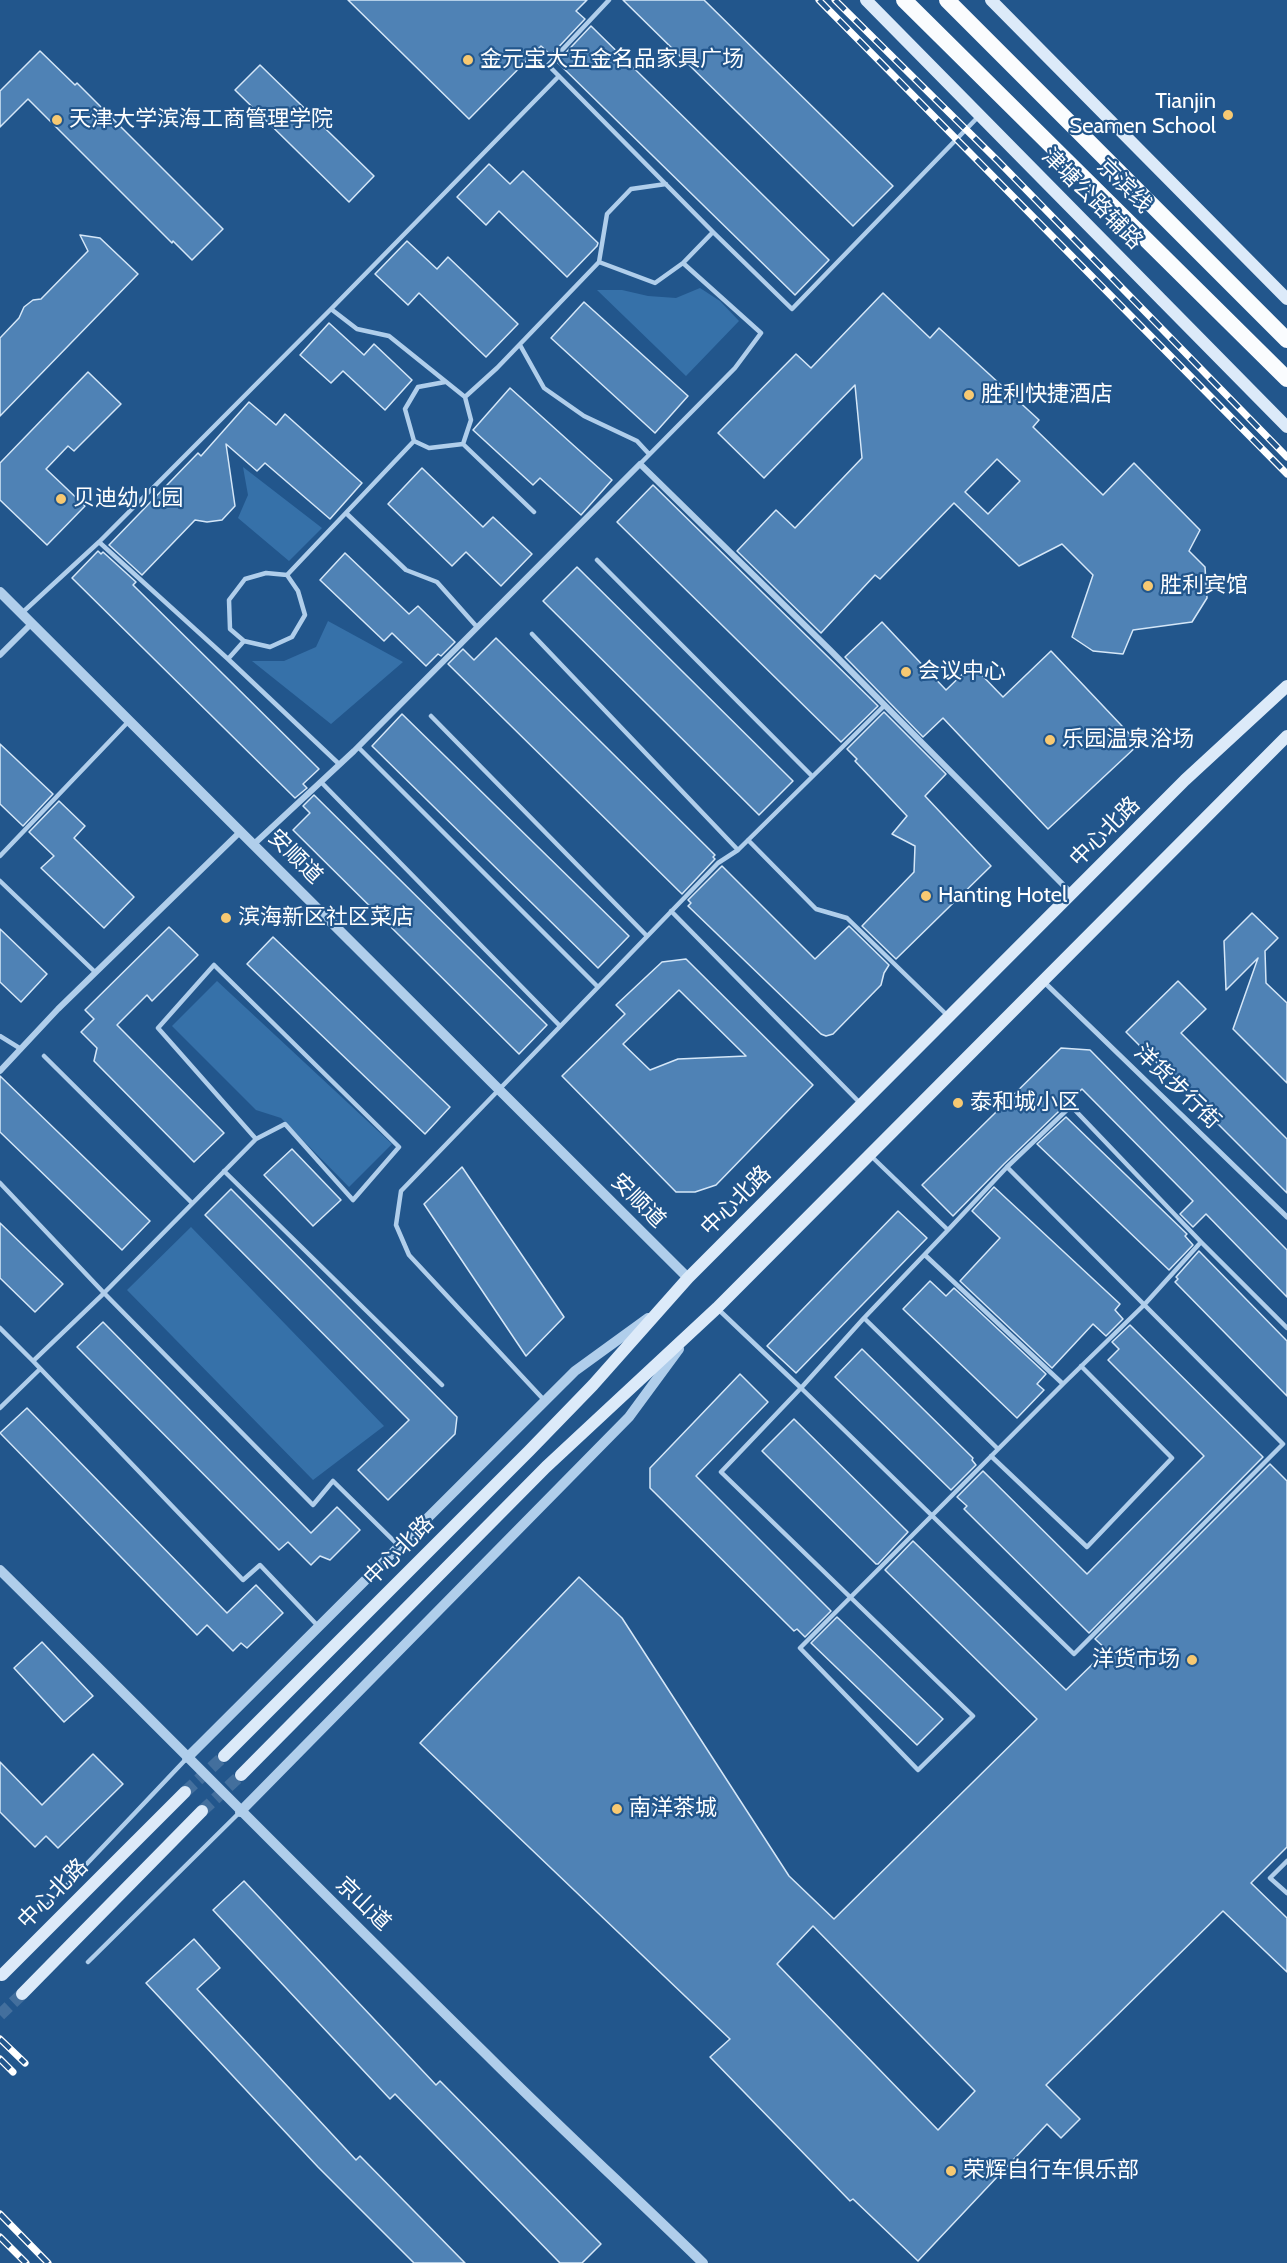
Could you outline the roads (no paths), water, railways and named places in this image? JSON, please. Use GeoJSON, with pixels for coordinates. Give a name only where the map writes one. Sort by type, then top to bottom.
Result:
{"type":"FeatureCollection","features":[{"type":"Feature","properties":{"kind":"highway","name":"京滨线"},"geometry":{"type":"LineString","coordinates":[[904,0],[1287,379]]}},
{"type":"Feature","properties":{"kind":"highway","name":"京滨线"},"geometry":{"type":"LineString","coordinates":[[946,0],[1287,340]]}},
{"type":"Feature","properties":{"kind":"main road","name":"津塘公路辅路"},"geometry":{"type":"LineString","coordinates":[[866,0],[1287,427]]}},
{"type":"Feature","properties":{"kind":"main road"},"geometry":{"type":"LineString","coordinates":[[992,0],[1287,299]]}},
{"type":"Feature","properties":{"kind":"main road","name":"中心北路"},"geometry":{"type":"LineString","coordinates":[[224,1756],[529,1451],[688,1278],[1185,780],[1287,686]]}},
{"type":"Feature","properties":{"kind":"main road","name":"中心北路"},"geometry":{"type":"LineString","coordinates":[[241,1775],[546,1467],[717,1308],[1287,736]]}},
{"type":"Feature","properties":{"kind":"main road","name":"中心北路"},"geometry":{"type":"LineString","coordinates":[[2,1975],[186,1792]]}},
{"type":"Feature","properties":{"kind":"main road"},"geometry":{"type":"LineString","coordinates":[[22,1994],[202,1811]]}},
{"type":"Feature","properties":{"kind":"street"},"geometry":{"type":"LineString","coordinates":[[254,844],[358,747],[640,464],[885,705],[1072,895]]}},
{"type":"Feature","properties":{"kind":"street","name":"安顺道"},"geometry":{"type":"LineString","coordinates":[[0,592],[688,1278]]}},
{"type":"Feature","properties":{"kind":"street"},"geometry":{"type":"LineString","coordinates":[[0,655],[32,623]]}},
{"type":"Feature","properties":{"kind":"street"},"geometry":{"type":"LineString","coordinates":[[0,1071],[95,972],[241,831]]}},
{"type":"Feature","properties":{"kind":"street","name":"洋货步行街"},"geometry":{"type":"LineString","coordinates":[[1043,981],[1287,1217]]}},
{"type":"Feature","properties":{"kind":"street"},"geometry":{"type":"LineString","coordinates":[[187,1758],[574,1371],[661,1309]]}},
{"type":"Feature","properties":{"kind":"street"},"geometry":{"type":"LineString","coordinates":[[240,1812],[629,1417],[688,1336]]}},
{"type":"Feature","properties":{"kind":"street","name":"京山道"},"geometry":{"type":"LineString","coordinates":[[0,1570],[485,2054],[702,2263]]}},
{"type":"Feature","properties":{"kind":"lane"},"geometry":{"type":"LineString","coordinates":[[609,0],[548,65],[792,309],[980,116]]}},
{"type":"Feature","properties":{"kind":"lane"},"geometry":{"type":"LineString","coordinates":[[22,613],[99,542],[559,76]]}},
{"type":"Feature","properties":{"kind":"lane"},"geometry":{"type":"LineString","coordinates":[[465,397],[520,345],[599,262],[606,214],[631,189],[666,184]]}},
{"type":"Feature","properties":{"kind":"lane"},"geometry":{"type":"LineString","coordinates":[[599,262],[655,283],[683,263],[713,232]]}},
{"type":"Feature","properties":{"kind":"lane"},"geometry":{"type":"LineString","coordinates":[[640,464],[735,368],[761,333],[683,263]]}},
{"type":"Feature","properties":{"kind":"lane"},"geometry":{"type":"LineString","coordinates":[[331,309],[357,329],[389,336],[465,397],[471,420],[463,444]]}},
{"type":"Feature","properties":{"kind":"lane"},"geometry":{"type":"LineString","coordinates":[[520,345],[544,388],[584,416],[637,441],[649,454]]}},
{"type":"Feature","properties":{"kind":"lane"},"geometry":{"type":"LineString","coordinates":[[445,382],[418,387],[405,409],[414,441],[429,448],[463,444]]}},
{"type":"Feature","properties":{"kind":"lane"},"geometry":{"type":"LineString","coordinates":[[287,575],[414,441]]}},
{"type":"Feature","properties":{"kind":"lane"},"geometry":{"type":"LineString","coordinates":[[463,444],[534,512]]}},
{"type":"Feature","properties":{"kind":"lane"},"geometry":{"type":"LineString","coordinates":[[346,513],[406,570],[437,582],[477,627]]}},
{"type":"Feature","properties":{"kind":"lane"},"geometry":{"type":"LineString","coordinates":[[99,542],[228,658],[339,764]]}},
{"type":"Feature","properties":{"kind":"lane"},"geometry":{"type":"LineString","coordinates":[[597,560],[812,776]]}},
{"type":"Feature","properties":{"kind":"lane"},"geometry":{"type":"LineString","coordinates":[[266,573],[287,575],[298,591],[305,615],[292,637],[270,647],[244,641],[230,629],[229,600],[245,579],[266,573]]}},
{"type":"Feature","properties":{"kind":"lane"},"geometry":{"type":"LineString","coordinates":[[532,634],[738,850]]}},
{"type":"Feature","properties":{"kind":"lane"},"geometry":{"type":"LineString","coordinates":[[228,658],[244,641]]}},
{"type":"Feature","properties":{"kind":"lane"},"geometry":{"type":"LineString","coordinates":[[545,1401],[409,1255],[396,1225],[401,1191],[718,863],[738,850],[885,705]]}},
{"type":"Feature","properties":{"kind":"lane"},"geometry":{"type":"LineString","coordinates":[[431,716],[647,936]]}},
{"type":"Feature","properties":{"kind":"lane"},"geometry":{"type":"LineString","coordinates":[[0,856],[130,721]]}},
{"type":"Feature","properties":{"kind":"lane"},"geometry":{"type":"LineString","coordinates":[[358,747],[598,987]]}},
{"type":"Feature","properties":{"kind":"lane"},"geometry":{"type":"LineString","coordinates":[[321,782],[560,1026]]}},
{"type":"Feature","properties":{"kind":"lane"},"geometry":{"type":"LineString","coordinates":[[748,840],[816,909],[846,918],[950,1018]]}},
{"type":"Feature","properties":{"kind":"lane"},"geometry":{"type":"LineString","coordinates":[[0,881],[95,972]]}},
{"type":"Feature","properties":{"kind":"lane"},"geometry":{"type":"LineString","coordinates":[[671,911],[862,1105]]}},
{"type":"Feature","properties":{"kind":"lane"},"geometry":{"type":"LineString","coordinates":[[33,1361],[104,1293],[256,1139],[285,1124],[353,1200],[399,1147],[214,965],[158,1028],[256,1139]]}},
{"type":"Feature","properties":{"kind":"lane"},"geometry":{"type":"LineString","coordinates":[[0,1036],[21,1049]]}},
{"type":"Feature","properties":{"kind":"lane"},"geometry":{"type":"LineString","coordinates":[[44,1056],[192,1203]]}},
{"type":"Feature","properties":{"kind":"lane"},"geometry":{"type":"LineString","coordinates":[[1201,1242],[1144,1305],[931,1515],[851,1597],[800,1648],[918,1770],[973,1716],[851,1597],[721,1472],[1007,1167],[1071,1106],[1287,1328]]}},
{"type":"Feature","properties":{"kind":"lane"},"geometry":{"type":"LineString","coordinates":[[870,1155],[948,1230]]}},
{"type":"Feature","properties":{"kind":"lane"},"geometry":{"type":"LineString","coordinates":[[717,1308],[1074,1654],[1283,1444],[1007,1167]]}},
{"type":"Feature","properties":{"kind":"lane"},"geometry":{"type":"LineString","coordinates":[[224,1171],[442,1386]]}},
{"type":"Feature","properties":{"kind":"lane"},"geometry":{"type":"LineString","coordinates":[[0,1183],[104,1293],[313,1505],[333,1481],[399,1546]]}},
{"type":"Feature","properties":{"kind":"lane"},"geometry":{"type":"LineString","coordinates":[[926,1256],[1063,1384]]}},
{"type":"Feature","properties":{"kind":"lane"},"geometry":{"type":"LineString","coordinates":[[864,1318],[998,1449]]}},
{"type":"Feature","properties":{"kind":"lane"},"geometry":{"type":"LineString","coordinates":[[0,1328],[243,1580],[260,1565],[318,1626]]}},
{"type":"Feature","properties":{"kind":"lane"},"geometry":{"type":"LineString","coordinates":[[991,1456],[1087,1547],[1172,1458],[1081,1366]]}},
{"type":"Feature","properties":{"kind":"lane"},"geometry":{"type":"LineString","coordinates":[[0,1408],[40,1368]]}},
{"type":"Feature","properties":{"kind":"lane"},"geometry":{"type":"LineString","coordinates":[[44,1909],[187,1758]]}},
{"type":"Feature","properties":{"kind":"lane"},"geometry":{"type":"LineString","coordinates":[[88,1962],[240,1812]]}},
{"type":"Feature","properties":{"kind":"lane"},"geometry":{"type":"LineString","coordinates":[[1287,1861],[1270,1878],[1287,1893]]}},
{"type":"Feature","properties":{"kind":"tunnel"},"geometry":{"type":"LineString","coordinates":[[185,1792],[224,1756]]}},
{"type":"Feature","properties":{"kind":"tunnel"},"geometry":{"type":"LineString","coordinates":[[202,1811],[241,1775]]}},
{"type":"Feature","properties":{"kind":"tunnel"},"geometry":{"type":"LineString","coordinates":[[0,2015],[22,1994]]}},
{"type":"Feature","properties":{"kind":"railway"},"geometry":{"type":"LineString","coordinates":[[819,0],[1287,474]]}},
{"type":"Feature","properties":{"kind":"railway"},"geometry":{"type":"LineString","coordinates":[[835,0],[998,161],[1287,457]]}},
{"type":"Feature","properties":{"kind":"railway"},"geometry":{"type":"LineString","coordinates":[[0,2039],[25,2063]]}},
{"type":"Feature","properties":{"kind":"railway"},"geometry":{"type":"LineString","coordinates":[[0,2059],[13,2072]]}},
{"type":"Feature","properties":{"kind":"railway"},"geometry":{"type":"LineString","coordinates":[[0,2214],[48,2263]]}},
{"type":"Feature","properties":{"kind":"railway"},"geometry":{"type":"LineString","coordinates":[[0,2237],[26,2263]]}},
{"type":"Feature","properties":{"kind":"place","name":"金元宝大五金名品家具广场"},"geometry":{"type":"Point","coordinates":[468,60]}},
{"type":"Feature","properties":{"kind":"place","name":"Tianjin Seamen School"},"geometry":{"type":"Point","coordinates":[1228,115]}},
{"type":"Feature","properties":{"kind":"place","name":"天津大学滨海工商管理学院"},"geometry":{"type":"Point","coordinates":[57,120]}},
{"type":"Feature","properties":{"kind":"place","name":"胜利快捷酒店"},"geometry":{"type":"Point","coordinates":[969,395]}},
{"type":"Feature","properties":{"kind":"place","name":"贝迪幼儿园"},"geometry":{"type":"Point","coordinates":[61,499]}},
{"type":"Feature","properties":{"kind":"place","name":"胜利宾馆"},"geometry":{"type":"Point","coordinates":[1148,586]}},
{"type":"Feature","properties":{"kind":"place","name":"会议中心"},"geometry":{"type":"Point","coordinates":[906,672]}},
{"type":"Feature","properties":{"kind":"place","name":"乐园温泉浴场"},"geometry":{"type":"Point","coordinates":[1050,740]}},
{"type":"Feature","properties":{"kind":"place","name":"Hanting Hotel"},"geometry":{"type":"Point","coordinates":[926,896]}},
{"type":"Feature","properties":{"kind":"place","name":"滨海新区社区菜店"},"geometry":{"type":"Point","coordinates":[226,918]}},
{"type":"Feature","properties":{"kind":"place","name":"泰和城小区"},"geometry":{"type":"Point","coordinates":[958,1103]}},
{"type":"Feature","properties":{"kind":"place","name":"洋货市场"},"geometry":{"type":"Point","coordinates":[1192,1660]}},
{"type":"Feature","properties":{"kind":"place","name":"南洋茶城"},"geometry":{"type":"Point","coordinates":[617,1809]}},
{"type":"Feature","properties":{"kind":"place","name":"荣辉自行车俱乐部"},"geometry":{"type":"Point","coordinates":[951,2171]}}]}
